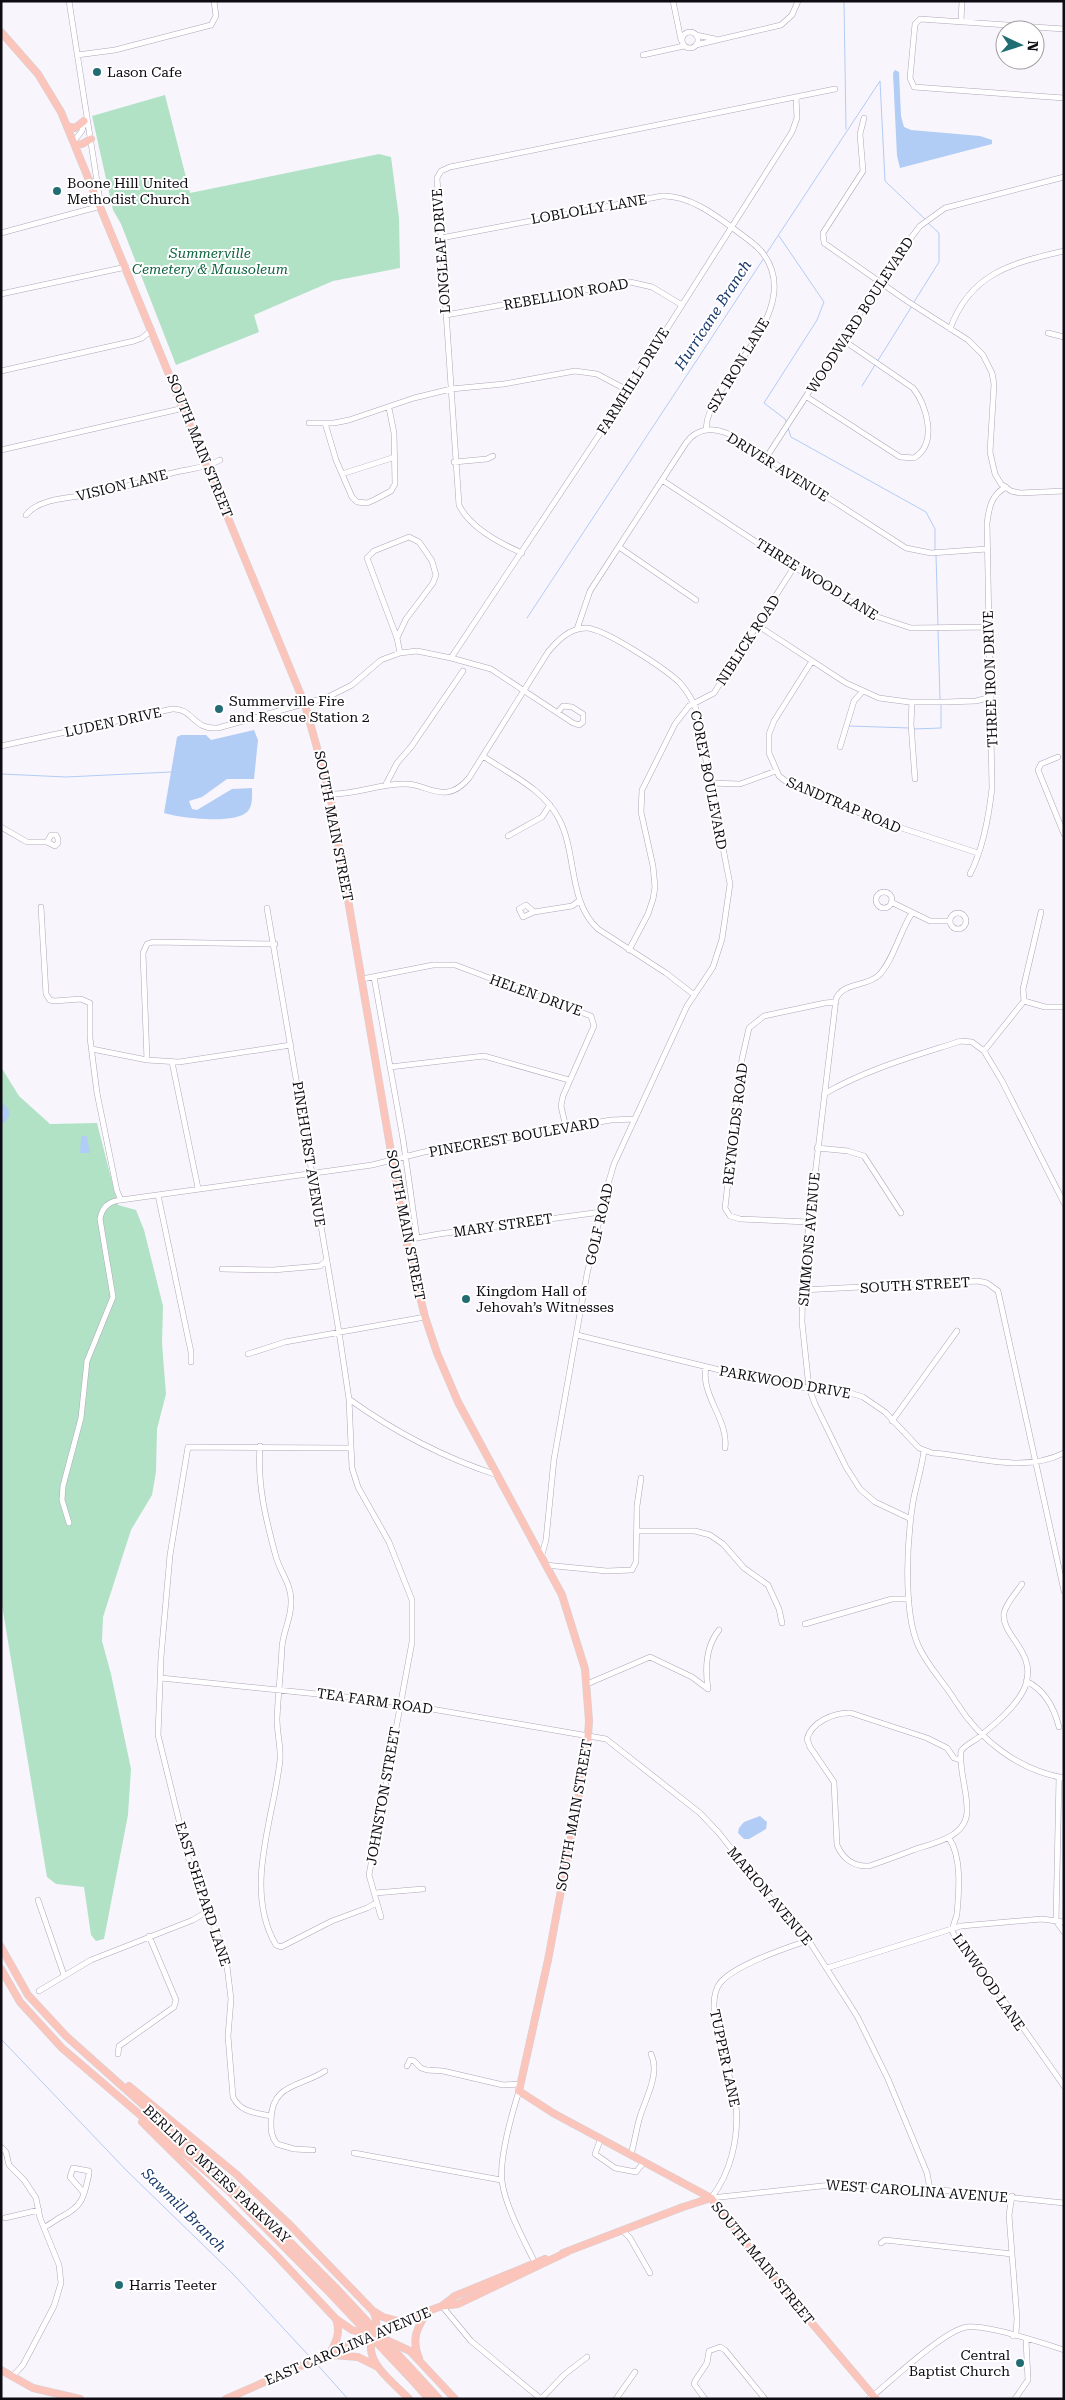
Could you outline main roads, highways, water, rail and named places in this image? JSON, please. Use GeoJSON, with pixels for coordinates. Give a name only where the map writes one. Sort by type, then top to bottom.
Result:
{"type":"FeatureCollection","features":[{"type":"Feature","properties":{"kind":"main road","name":"SOUTH MAIN STREET"},"geometry":{"type":"LineString","coordinates":[[1,32],[38,74],[68,126],[306,705],[330,794],[406,1240],[425,1317],[451,1386],[496,1476],[568,1607],[582,1654],[587,1684],[589,1735],[584,1773],[548,1960],[520,2088],[530,2100],[711,2198],[873,2398]]}},
{"type":"Feature","properties":{"kind":"main road"},"geometry":{"type":"LineString","coordinates":[[68,126],[75,128],[84,121]]}},
{"type":"Feature","properties":{"kind":"main road"},"geometry":{"type":"LineString","coordinates":[[75,143],[82,144],[90,139]]}},
{"type":"Feature","properties":{"kind":"main road","name":"BERLIN G MYERS PARKWAY"},"geometry":{"type":"LineString","coordinates":[[1,1947],[28,1995],[66,2036],[236,2188],[416,2379],[438,2399]]}},
{"type":"Feature","properties":{"kind":"main road","name":"BERLIN G MYERS PARKWAY"},"geometry":{"type":"LineString","coordinates":[[1,1969],[20,2002],[62,2048],[229,2191],[333,2291]]}},
{"type":"Feature","properties":{"kind":"main road"},"geometry":{"type":"LineString","coordinates":[[93,2059],[160,2110],[236,2174],[290,2225],[373,2311],[383,2317],[402,2322]]}},
{"type":"Feature","properties":{"kind":"main road"},"geometry":{"type":"LineString","coordinates":[[116,2095],[275,2254],[336,2319],[352,2330],[398,2344],[421,2361],[456,2399]]}},
{"type":"Feature","properties":{"kind":"main road","name":"EAST CAROLINA AVENUE"},"geometry":{"type":"LineString","coordinates":[[442,2306],[455,2296],[535,2263],[711,2198]]}},
{"type":"Feature","properties":{"kind":"main road","name":"EAST CAROLINA AVENUE"},"geometry":{"type":"LineString","coordinates":[[225,2399],[374,2336],[402,2322],[442,2306],[458,2304],[567,2252]]}},
{"type":"Feature","properties":{"kind":"main road"},"geometry":{"type":"LineString","coordinates":[[373,2311],[377,2320],[371,2347],[373,2359],[409,2399]]}},
{"type":"Feature","properties":{"kind":"main road"},"geometry":{"type":"LineString","coordinates":[[421,2361],[414,2342],[416,2332],[427,2312]]}},
{"type":"Feature","properties":{"kind":"main road"},"geometry":{"type":"LineString","coordinates":[[326,2356],[337,2340],[339,2328],[336,2319]]}},
{"type":"Feature","properties":{"kind":"main road"},"geometry":{"type":"LineString","coordinates":[[326,2356],[358,2357],[382,2370]]}},
{"type":"Feature","properties":{"kind":"main road"},"geometry":{"type":"LineString","coordinates":[[1,2370],[33,2388],[62,2397],[80,2399]]}},
{"type":"Feature","properties":{"kind":"main road","name":"BERLIN G MYERS PARKWAY"},"geometry":{"type":"LineString","coordinates":[[416,2379],[429,2399]]}},
{"type":"Feature","properties":{"kind":"water"},"geometry":{"type":"Polygon","coordinates":[[[895,70],[899,72],[901,116],[904,127],[911,130],[980,136],[992,140],[992,144],[900,168],[897,156],[893,73],[895,70]]]}},
{"type":"Feature","properties":{"kind":"water"},"geometry":{"type":"Polygon","coordinates":[[[254,730],[258,740],[254,779],[227,779],[202,797],[189,801],[192,809],[197,810],[232,789],[252,788],[250,809],[248,811],[232,818],[220,819],[182,817],[164,813],[177,737],[181,735],[206,735],[211,740],[254,730]]]}},
{"type":"Feature","properties":{"kind":"water"},"geometry":{"type":"Polygon","coordinates":[[[1,1101],[8,1109],[10,1115],[4,1123],[1,1123],[1,1101]]]}},
{"type":"Feature","properties":{"kind":"water"},"geometry":{"type":"Polygon","coordinates":[[[81,1136],[87,1136],[90,1153],[80,1153],[81,1136]]]}},
{"type":"Feature","properties":{"kind":"water"},"geometry":{"type":"Polygon","coordinates":[[[760,1816],[767,1822],[766,1829],[749,1839],[744,1839],[738,1833],[739,1828],[744,1822],[760,1816]]]}},
{"type":"Feature","properties":{"kind":"waterway","name":"Hurricane Branch"},"geometry":{"type":"LineString","coordinates":[[844,1],[846,129]]}},
{"type":"Feature","properties":{"kind":"waterway"},"geometry":{"type":"LineString","coordinates":[[766,254],[880,81],[885,181],[926,220]]}},
{"type":"Feature","properties":{"kind":"waterway"},"geometry":{"type":"LineString","coordinates":[[914,302],[939,262],[939,233],[928,223]]}},
{"type":"Feature","properties":{"kind":"waterway"},"geometry":{"type":"LineString","coordinates":[[779,236],[824,302],[817,320],[764,403],[785,419],[787,424]]}},
{"type":"Feature","properties":{"kind":"waterway","name":"Hurricane Branch"},"geometry":{"type":"LineString","coordinates":[[527,618],[764,258]]}},
{"type":"Feature","properties":{"kind":"waterway"},"geometry":{"type":"LineString","coordinates":[[877,362],[912,306]]}},
{"type":"Feature","properties":{"kind":"waterway"},"geometry":{"type":"LineString","coordinates":[[862,386],[875,365]]}},
{"type":"Feature","properties":{"kind":"waterway"},"geometry":{"type":"LineString","coordinates":[[788,428],[791,437],[926,512],[935,529],[935,551]]}},
{"type":"Feature","properties":{"kind":"waterway"},"geometry":{"type":"LineString","coordinates":[[936,555],[938,626]]}},
{"type":"Feature","properties":{"kind":"waterway"},"geometry":{"type":"LineString","coordinates":[[938,630],[940,699]]}},
{"type":"Feature","properties":{"kind":"waterway"},"geometry":{"type":"LineString","coordinates":[[913,729],[941,728],[941,703]]}},
{"type":"Feature","properties":{"kind":"waterway"},"geometry":{"type":"LineString","coordinates":[[848,726],[909,728]]}},
{"type":"Feature","properties":{"kind":"waterway"},"geometry":{"type":"LineString","coordinates":[[1,774],[66,777],[171,772]]}},
{"type":"Feature","properties":{"kind":"waterway","name":"Sawmill Branch"},"geometry":{"type":"LineString","coordinates":[[1,2039],[127,2171],[232,2273],[311,2358]]}},
{"type":"Feature","properties":{"kind":"waterway","name":"Sawmill Branch"},"geometry":{"type":"LineString","coordinates":[[315,2362],[348,2399]]}},
{"type":"Feature","properties":{"kind":"place","name":"Lason Cafe"},"geometry":{"type":"Point","coordinates":[97,72]}},
{"type":"Feature","properties":{"kind":"place","name":"Boone Hill United Methodist Church"},"geometry":{"type":"Point","coordinates":[57,191]}},
{"type":"Feature","properties":{"kind":"place","name":"Summerville Fire and Rescue Station 2"},"geometry":{"type":"Point","coordinates":[219,709]}},
{"type":"Feature","properties":{"kind":"place","name":"Kingdom Hall of Jehovah’s Witnesses"},"geometry":{"type":"Point","coordinates":[466,1299]}},
{"type":"Feature","properties":{"kind":"place","name":"Harris Teeter"},"geometry":{"type":"Point","coordinates":[119,2285]}},
{"type":"Feature","properties":{"kind":"place","name":"Central Baptist Church"},"geometry":{"type":"Point","coordinates":[1020,2363]}},
{"type":"Feature","properties":{"kind":"park label","name":"Summerville Cemetery & Mausoleum"},"geometry":{"type":"Point","coordinates":[210,262]}}]}
